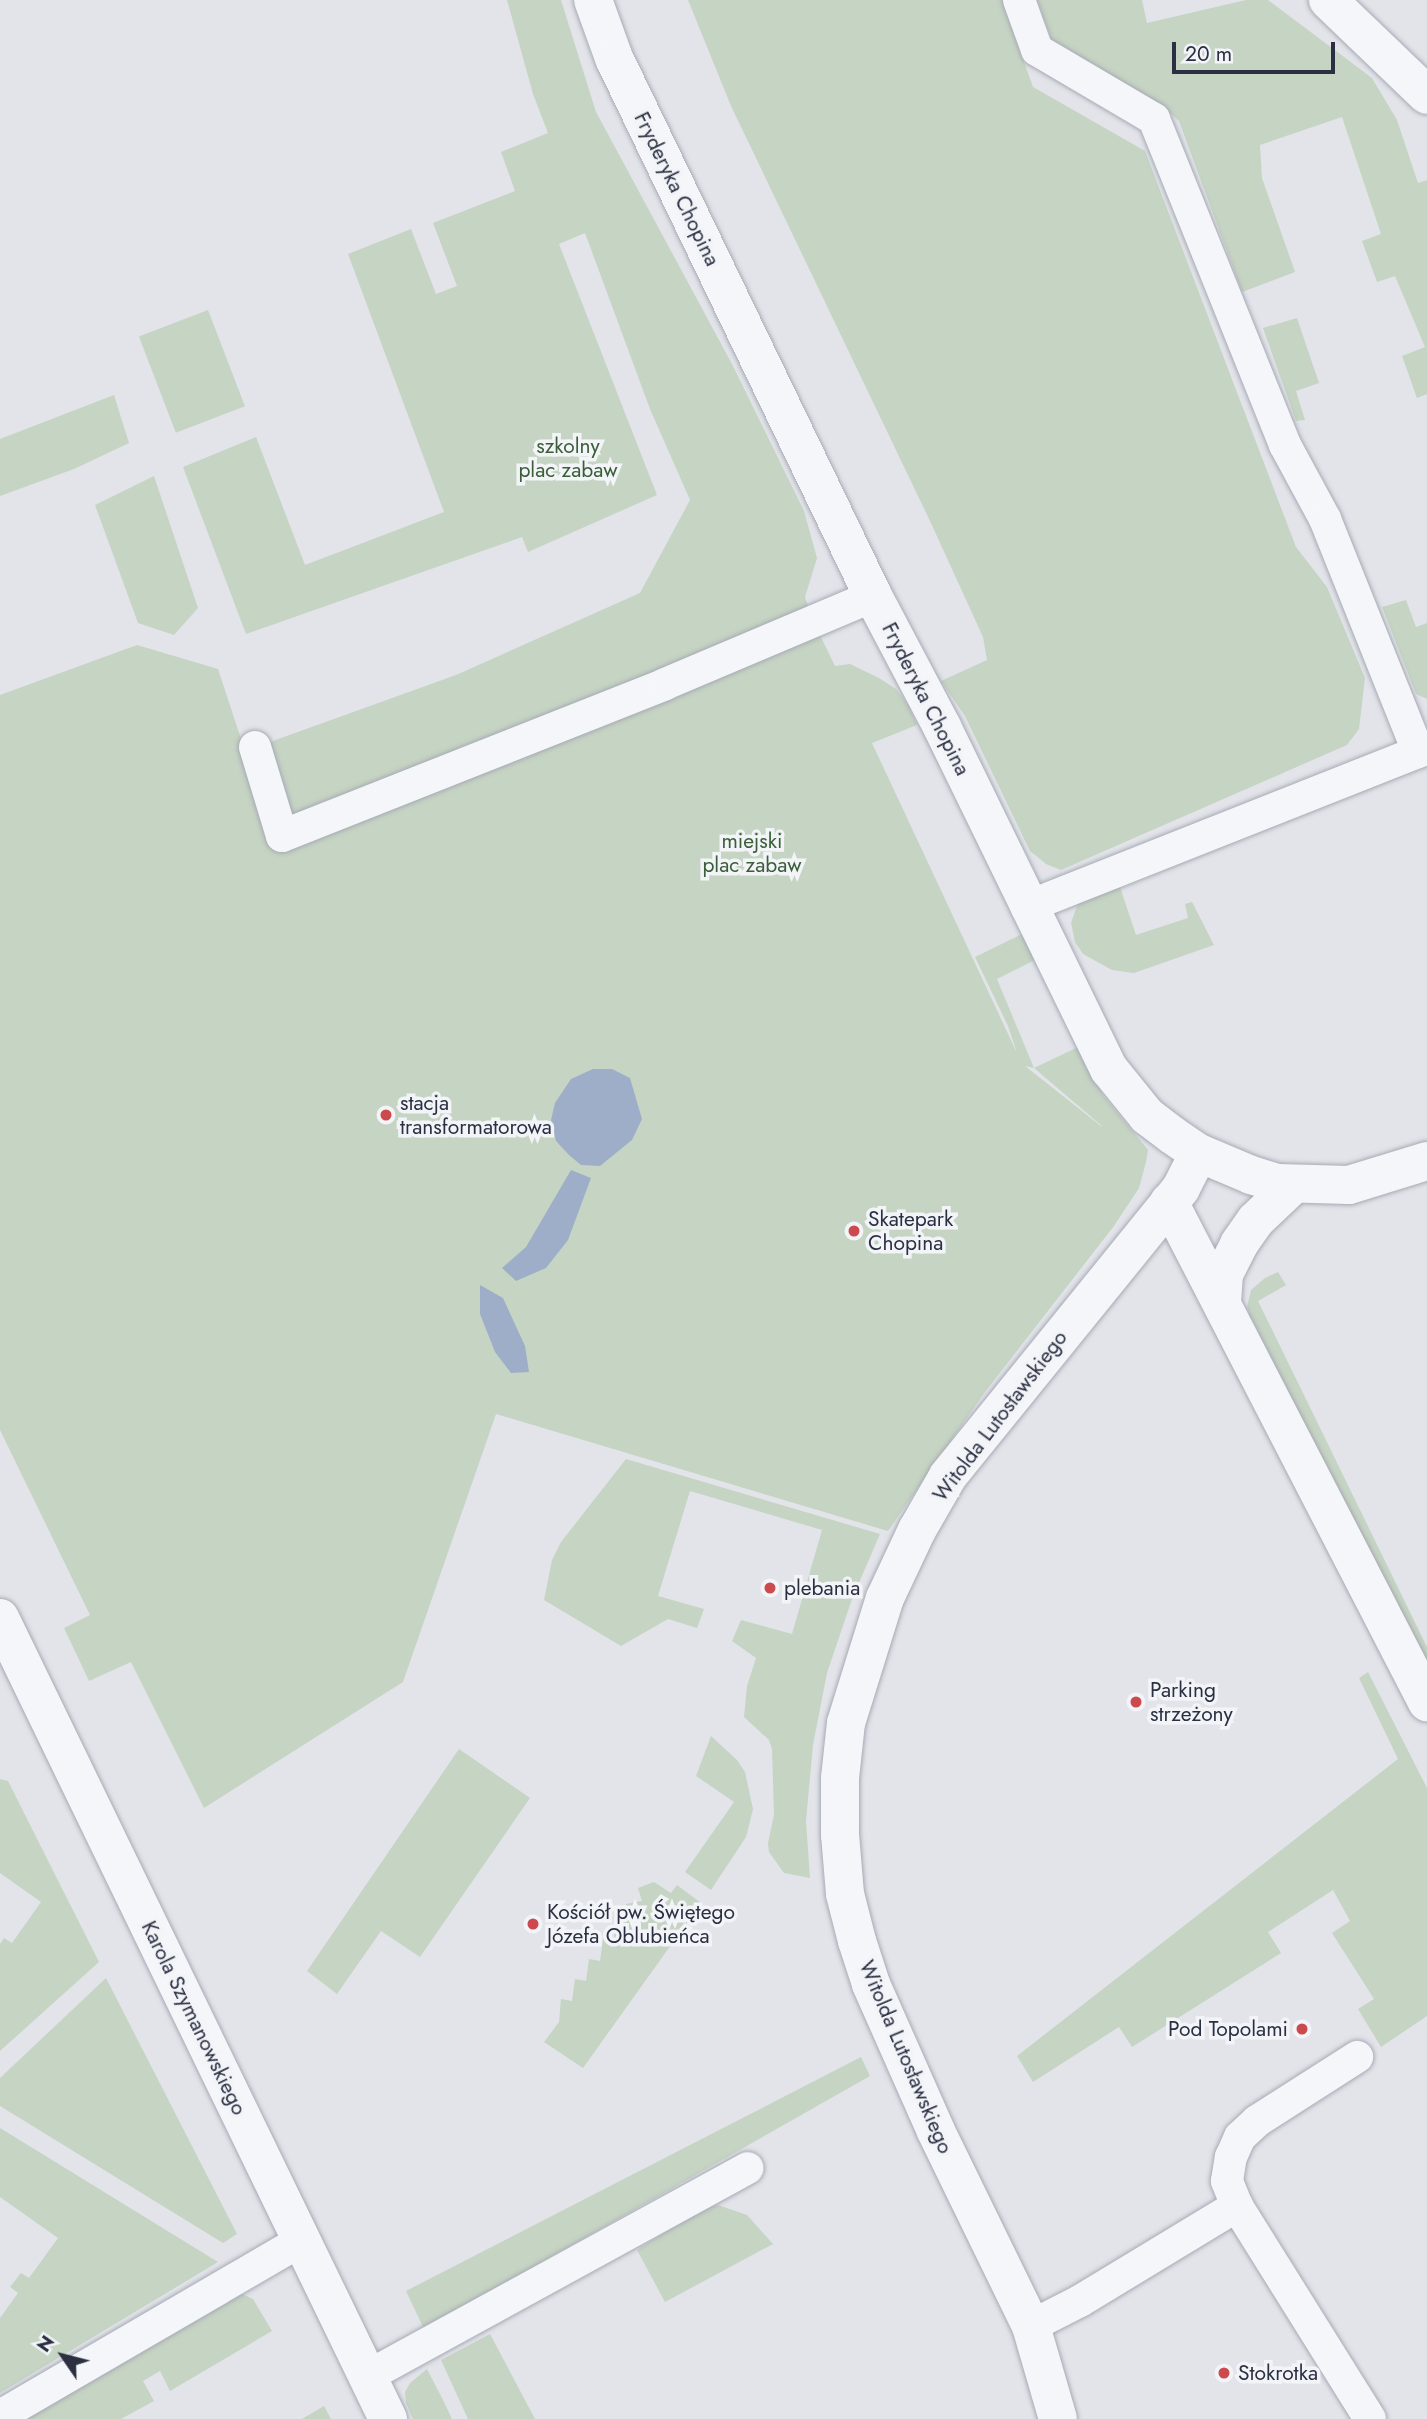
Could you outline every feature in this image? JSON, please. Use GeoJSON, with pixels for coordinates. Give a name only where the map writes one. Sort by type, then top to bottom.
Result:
{"type":"FeatureCollection","features":[{"type":"Feature","properties":{"kind":"street","name":"Fryderyka Chopina"},"geometry":{"type":"LineString","coordinates":[[593,0],[614,58],[873,596],[942,727],[1027,907],[1109,1069],[1147,1116],[1199,1153],[1251,1175],[1294,1184],[1358,1183],[1427,1161]]}},
{"type":"Feature","properties":{"kind":"street"},"geometry":{"type":"LineString","coordinates":[[1328,0],[1427,95]]}},
{"type":"Feature","properties":{"kind":"street","name":"Witolda Lutosławskiego"},"geometry":{"type":"LineString","coordinates":[[1058,2419],[1031,2326],[936,2131],[871,1984],[857,1941],[845,1894],[840,1835],[840,1778],[846,1723],[885,1598],[917,1531],[948,1476],[1169,1202],[1192,1171],[1199,1153]]}},
{"type":"Feature","properties":{"kind":"street"},"geometry":{"type":"LineString","coordinates":[[1222,1302],[1224,1274],[1239,1244],[1256,1220],[1294,1184]]}},
{"type":"Feature","properties":{"kind":"street"},"geometry":{"type":"LineString","coordinates":[[1169,1202],[1427,1702]]}},
{"type":"Feature","properties":{"kind":"street","name":"Karola Szymanowskiego"},"geometry":{"type":"LineString","coordinates":[[0,1618],[388,2419]]}},
{"type":"Feature","properties":{"kind":"lane"},"geometry":{"type":"LineString","coordinates":[[1019,0],[1037,50],[1154,119],[1286,445],[1325,519],[1418,752],[1027,907]]}},
{"type":"Feature","properties":{"kind":"lane"},"geometry":{"type":"LineString","coordinates":[[256,747],[282,836],[666,684],[873,596]]}},
{"type":"Feature","properties":{"kind":"lane"},"geometry":{"type":"LineString","coordinates":[[1357,2057],[1257,2121],[1240,2137],[1231,2157],[1227,2181],[1237,2206],[1370,2419]]}},
{"type":"Feature","properties":{"kind":"lane"},"geometry":{"type":"LineString","coordinates":[[366,2377],[748,2168]]}},
{"type":"Feature","properties":{"kind":"lane"},"geometry":{"type":"LineString","coordinates":[[1031,2326],[1080,2301],[1237,2206]]}},
{"type":"Feature","properties":{"kind":"lane"},"geometry":{"type":"LineString","coordinates":[[0,2416],[302,2240]]}},
{"type":"Feature","properties":{"kind":"green space"},"geometry":{"type":"Polygon","coordinates":[[[507,0],[561,0],[596,112],[732,364],[804,511],[817,558],[805,597],[813,621],[835,666],[850,664],[879,678],[896,689],[909,706],[917,725],[872,743],[1017,1053],[1008,1026],[975,957],[1026,932],[1035,960],[997,979],[1034,1068],[1078,1047],[1103,1095],[1148,1150],[1146,1162],[1139,1188],[1114,1226],[985,1392],[888,1531],[496,1414],[403,1682],[204,1808],[131,1662],[89,1681],[64,1628],[90,1615],[0,1430],[0,695],[137,645],[218,669],[245,751],[456,675],[640,593],[690,500],[650,409],[585,233],[559,244],[657,495],[528,552],[522,537],[246,634],[183,467],[256,437],[305,565],[444,512],[348,254],[411,229],[436,294],[457,286],[433,223],[515,191],[501,152],[548,133],[533,94],[507,0]],[[1025,1066],[1101,1126],[1034,1068],[1025,1066]]]}},
{"type":"Feature","properties":{"kind":"green space"},"geometry":{"type":"Polygon","coordinates":[[[688,0],[1002,0],[1033,87],[1145,151],[1296,547],[1327,587],[1365,678],[1359,729],[1347,745],[1061,870],[1046,864],[1030,851],[965,716],[941,681],[987,660],[983,637],[731,106],[688,0]]]}},
{"type":"Feature","properties":{"kind":"green space"},"geometry":{"type":"Polygon","coordinates":[[[1037,0],[1142,0],[1147,23],[1246,0],[1268,0],[1372,78],[1397,120],[1418,183],[1427,180],[1427,394],[1417,398],[1402,356],[1425,347],[1395,276],[1377,282],[1362,241],[1381,234],[1342,117],[1260,145],[1262,178],[1295,272],[1242,292],[1179,121],[1160,104],[1053,44],[1037,0]]]}},
{"type":"Feature","properties":{"kind":"green space"},"geometry":{"type":"Polygon","coordinates":[[[208,310],[245,406],[176,433],[139,337],[208,310]]]}},
{"type":"Feature","properties":{"kind":"green space"},"geometry":{"type":"Polygon","coordinates":[[[1297,318],[1319,383],[1296,391],[1305,420],[1296,421],[1263,328],[1297,318]]]}},
{"type":"Feature","properties":{"kind":"green space"},"geometry":{"type":"Polygon","coordinates":[[[114,395],[129,443],[74,469],[0,496],[0,439],[114,395]]]}},
{"type":"Feature","properties":{"kind":"green space"},"geometry":{"type":"Polygon","coordinates":[[[154,476],[198,608],[174,635],[138,623],[95,505],[154,476]]]}},
{"type":"Feature","properties":{"kind":"green space"},"geometry":{"type":"Polygon","coordinates":[[[1406,600],[1416,627],[1427,623],[1427,699],[1416,694],[1382,607],[1406,600]]]}},
{"type":"Feature","properties":{"kind":"green space"},"geometry":{"type":"Polygon","coordinates":[[[1118,881],[1136,935],[1188,918],[1185,904],[1192,902],[1214,945],[1134,973],[1112,970],[1083,954],[1075,942],[1071,923],[1079,900],[1118,881]]]}},
{"type":"Feature","properties":{"kind":"green space"},"geometry":{"type":"Polygon","coordinates":[[[1278,1272],[1286,1285],[1258,1301],[1427,1647],[1427,1668],[1250,1316],[1247,1307],[1251,1290],[1265,1278],[1278,1272]]]}},
{"type":"Feature","properties":{"kind":"green space"},"geometry":{"type":"Polygon","coordinates":[[[626,1459],[880,1534],[852,1599],[827,1673],[813,1745],[806,1821],[810,1878],[784,1873],[769,1852],[768,1843],[774,1815],[772,1749],[769,1740],[744,1717],[747,1686],[756,1658],[732,1641],[741,1620],[792,1634],[822,1530],[690,1491],[658,1596],[704,1609],[697,1628],[668,1619],[621,1646],[544,1600],[552,1560],[561,1542],[626,1459]]]}},
{"type":"Feature","properties":{"kind":"green space"},"geometry":{"type":"Polygon","coordinates":[[[1368,1672],[1427,1788],[1427,2016],[1381,2047],[1358,2009],[1374,1999],[1332,1933],[1350,1921],[1333,1890],[1268,1932],[1281,1953],[1132,2047],[1119,2027],[1033,2082],[1017,2056],[1398,1759],[1359,1678],[1368,1672]]]}},
{"type":"Feature","properties":{"kind":"green space"},"geometry":{"type":"Polygon","coordinates":[[[711,1736],[737,1760],[745,1772],[753,1809],[746,1837],[711,1890],[685,1872],[734,1802],[696,1776],[711,1736]]]}},
{"type":"Feature","properties":{"kind":"green space"},"geometry":{"type":"Polygon","coordinates":[[[459,1749],[530,1798],[420,1957],[381,1931],[337,1994],[307,1971],[459,1749]]]}},
{"type":"Feature","properties":{"kind":"green space"},"geometry":{"type":"Polygon","coordinates":[[[0,1779],[8,1781],[99,1962],[0,2051],[0,1944],[4,1938],[12,1943],[41,1902],[0,1873],[0,1779]]]}},
{"type":"Feature","properties":{"kind":"green space"},"geometry":{"type":"Polygon","coordinates":[[[654,1882],[671,1893],[677,1885],[701,1903],[583,2068],[544,2042],[559,2022],[561,1999],[572,2001],[575,1979],[586,1981],[589,1959],[600,1961],[603,1939],[614,1941],[615,1922],[628,1921],[626,1904],[642,1901],[638,1888],[654,1882]]]}},
{"type":"Feature","properties":{"kind":"green space"},"geometry":{"type":"Polygon","coordinates":[[[106,1978],[237,2234],[223,2243],[0,2106],[0,2078],[106,1978]]]}},
{"type":"Feature","properties":{"kind":"green space"},"geometry":{"type":"Polygon","coordinates":[[[861,2057],[870,2076],[424,2329],[406,2291],[861,2057]]]}},
{"type":"Feature","properties":{"kind":"green space"},"geometry":{"type":"Polygon","coordinates":[[[0,2128],[218,2262],[0,2393],[0,2318],[18,2293],[10,2287],[21,2273],[29,2278],[58,2238],[0,2197],[0,2128]]]}},
{"type":"Feature","properties":{"kind":"green space"},"geometry":{"type":"Polygon","coordinates":[[[718,2205],[747,2215],[773,2244],[665,2302],[637,2250],[703,2208],[718,2205]]]}},
{"type":"Feature","properties":{"kind":"green space"},"geometry":{"type":"Polygon","coordinates":[[[234,2290],[253,2299],[272,2331],[170,2391],[160,2371],[143,2381],[154,2401],[121,2419],[16,2419],[234,2290]]]}},
{"type":"Feature","properties":{"kind":"green space"},"geometry":{"type":"Polygon","coordinates":[[[490,2334],[535,2419],[468,2419],[441,2360],[490,2334]]]}},
{"type":"Feature","properties":{"kind":"green space"},"geometry":{"type":"Polygon","coordinates":[[[427,2369],[452,2419],[413,2419],[406,2403],[405,2392],[410,2383],[427,2369]]]}},
{"type":"Feature","properties":{"kind":"green space"},"geometry":{"type":"Polygon","coordinates":[[[324,2406],[331,2419],[302,2419],[324,2406]]]}},
{"type":"Feature","properties":{"kind":"water"},"geometry":{"type":"Polygon","coordinates":[[[593,1069],[612,1069],[630,1078],[642,1119],[632,1140],[600,1166],[581,1165],[569,1155],[556,1141],[551,1120],[555,1103],[571,1079],[593,1069]]]}},
{"type":"Feature","properties":{"kind":"water"},"geometry":{"type":"Polygon","coordinates":[[[571,1170],[591,1178],[568,1240],[546,1268],[516,1281],[502,1268],[526,1247],[571,1170]]]}},
{"type":"Feature","properties":{"kind":"water"},"geometry":{"type":"Polygon","coordinates":[[[480,1285],[503,1298],[525,1346],[529,1372],[511,1373],[495,1352],[480,1314],[480,1285]]]}},
{"type":"Feature","properties":{"kind":"place","name":"stacja transformatorowa"},"geometry":{"type":"Point","coordinates":[386,1115]}},
{"type":"Feature","properties":{"kind":"place","name":"Skatepark Chopina"},"geometry":{"type":"Point","coordinates":[854,1231]}},
{"type":"Feature","properties":{"kind":"place","name":"plebania"},"geometry":{"type":"Point","coordinates":[770,1588]}},
{"type":"Feature","properties":{"kind":"place","name":"Parking strzeżony"},"geometry":{"type":"Point","coordinates":[1136,1702]}},
{"type":"Feature","properties":{"kind":"place","name":"Kościół pw. Świętego Józefa Oblubieńca"},"geometry":{"type":"Point","coordinates":[533,1924]}},
{"type":"Feature","properties":{"kind":"place","name":"Pod Topolami"},"geometry":{"type":"Point","coordinates":[1302,2029]}},
{"type":"Feature","properties":{"kind":"place","name":"Stokrotka"},"geometry":{"type":"Point","coordinates":[1224,2373]}},
{"type":"Feature","properties":{"kind":"park label","name":"szkolny plac zabaw"},"geometry":{"type":"Point","coordinates":[568,458]}},
{"type":"Feature","properties":{"kind":"park label","name":"miejski plac zabaw"},"geometry":{"type":"Point","coordinates":[752,853]}}]}
